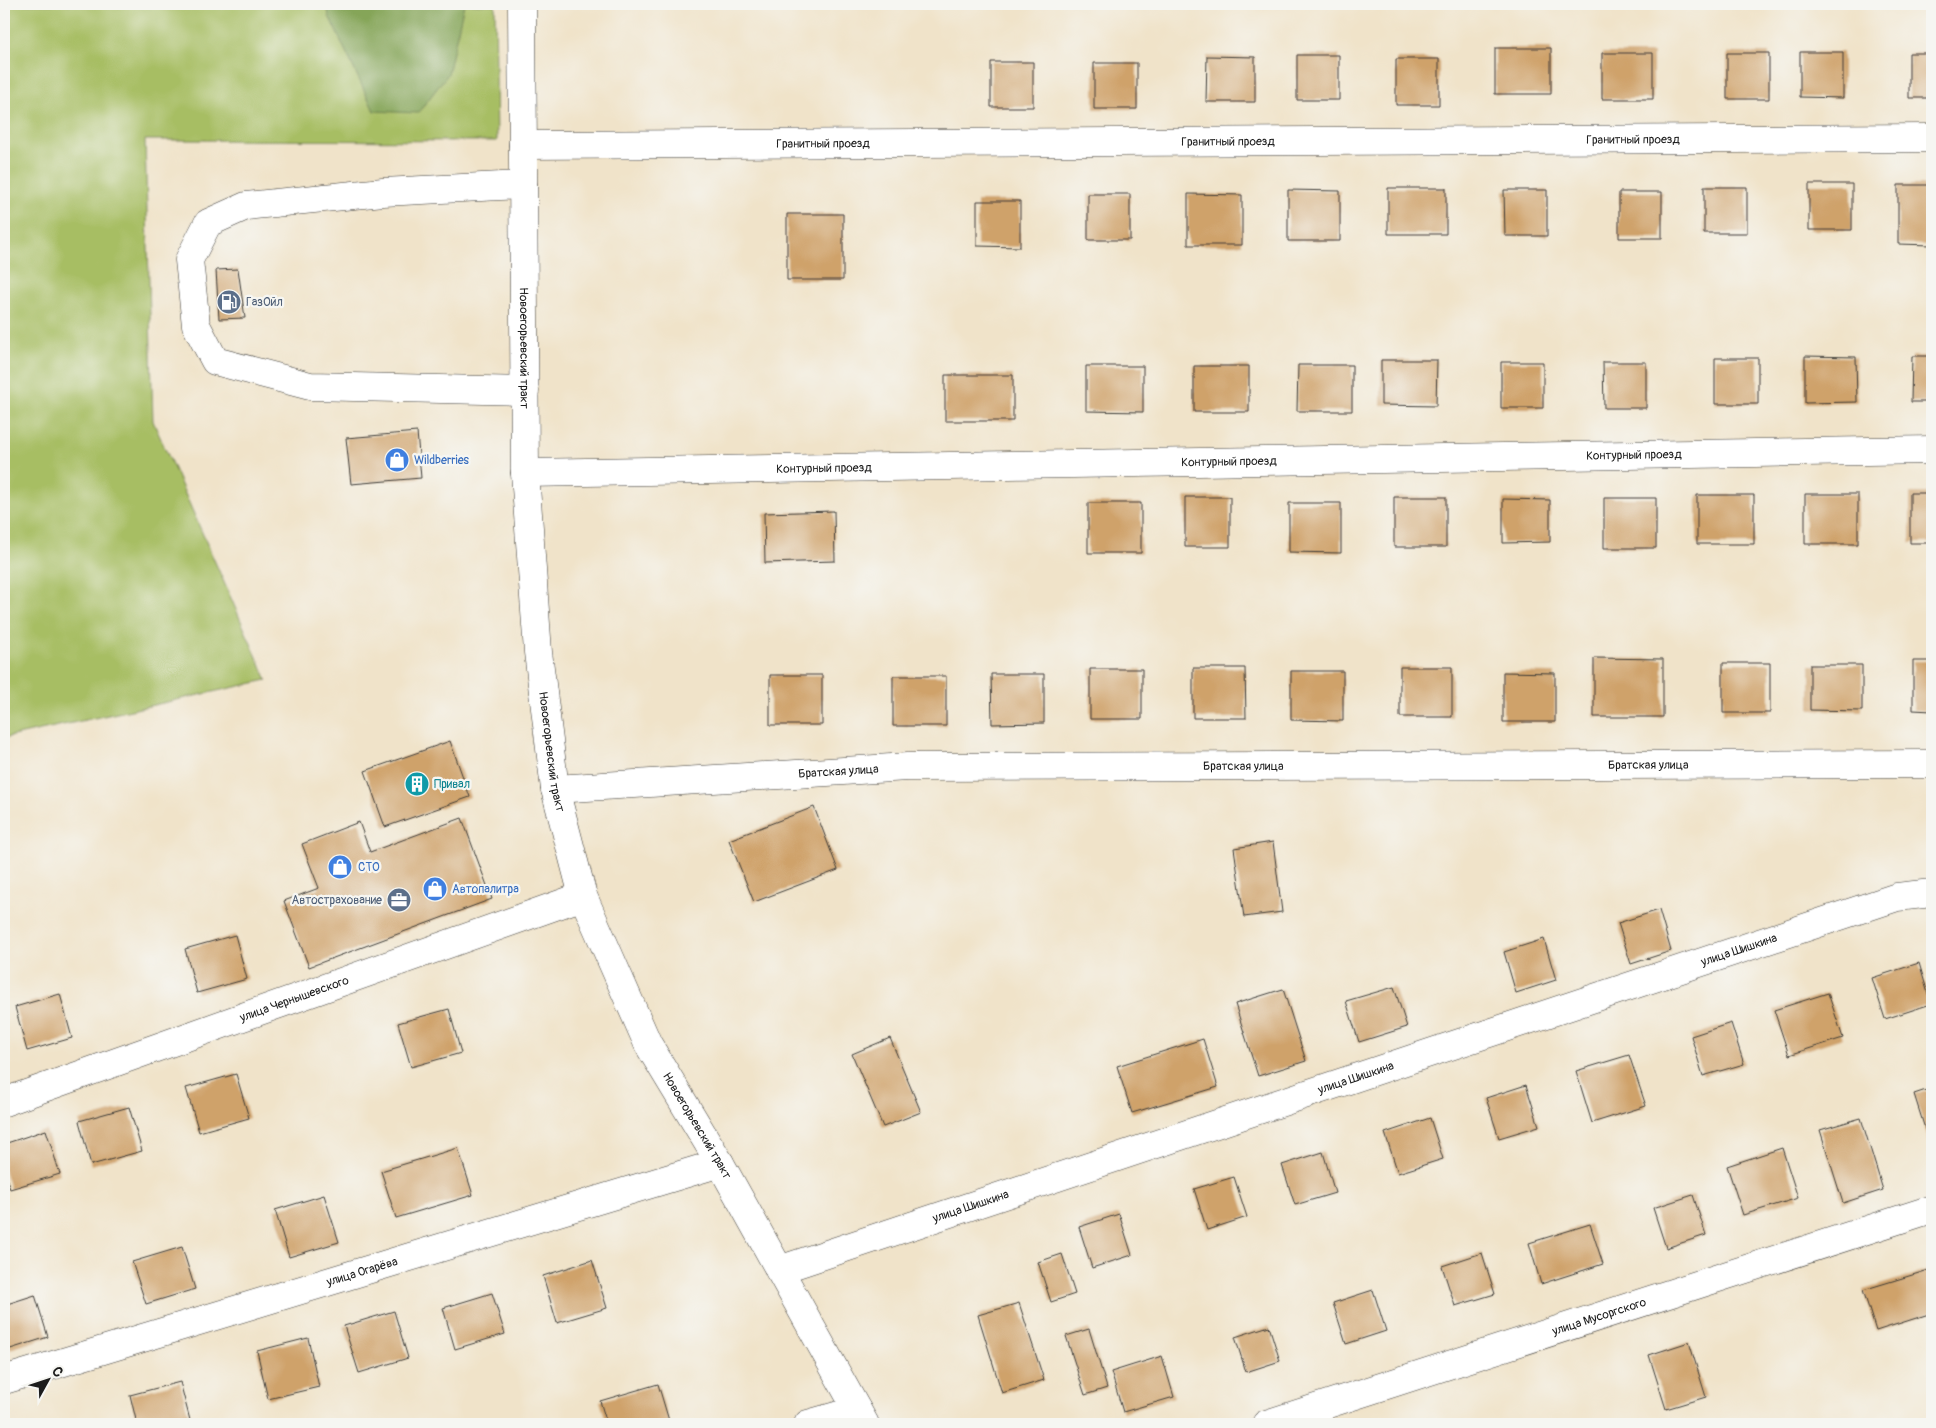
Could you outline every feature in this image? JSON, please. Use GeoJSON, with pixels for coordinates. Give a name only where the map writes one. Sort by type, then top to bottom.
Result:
{"type":"FeatureCollection","features":[{"type":"Feature","properties":{"kind":"street","name":"Новоегорьевский тракт"},"geometry":{"type":"LineString","coordinates":[[522,4],[525,473],[538,652],[555,789],[583,896],[648,1044],[720,1163],[861,1417]]}},
{"type":"Feature","properties":{"kind":"street","name":"Гранитный проезд"},"geometry":{"type":"LineString","coordinates":[[523,145],[1932,138]]}},
{"type":"Feature","properties":{"kind":"street"},"geometry":{"type":"LineString","coordinates":[[523,184],[383,192],[246,206],[208,223],[189,260],[196,325],[215,361],[310,386],[525,391]]}},
{"type":"Feature","properties":{"kind":"street","name":"Контурный проезд"},"geometry":{"type":"LineString","coordinates":[[525,473],[1932,450]]}},
{"type":"Feature","properties":{"kind":"street","name":"Братская улица"},"geometry":{"type":"LineString","coordinates":[[555,789],[907,767],[1932,764]]}},
{"type":"Feature","properties":{"kind":"street","name":"улица Шишкина"},"geometry":{"type":"LineString","coordinates":[[779,1270],[1897,897],[1932,893]]}},
{"type":"Feature","properties":{"kind":"street","name":"улица Чернышевского"},"geometry":{"type":"LineString","coordinates":[[4,1102],[583,896]]}},
{"type":"Feature","properties":{"kind":"street","name":"улица Огарёва"},"geometry":{"type":"LineString","coordinates":[[4,1380],[720,1163]]}},
{"type":"Feature","properties":{"kind":"street","name":"улица Мусоргского"},"geometry":{"type":"LineString","coordinates":[[1266,1424],[1932,1209]]}},
{"type":"Feature","properties":{"kind":"street"},"geometry":{"type":"LineString","coordinates":[[808,1424],[861,1417]]}},
{"type":"Feature","properties":{"kind":"green space"},"geometry":{"type":"Polygon","coordinates":[[[4,4],[495,4],[497,141],[145,140],[153,421],[267,680],[4,738],[4,4]]]}},
{"type":"Feature","properties":{"kind":"green space"},"geometry":{"type":"Polygon","coordinates":[[[327,4],[464,4],[448,74],[418,113],[374,111],[329,16],[327,4]]]}},
{"type":"Feature","properties":{"kind":"building"},"geometry":{"type":"Polygon","coordinates":[[[1495,48],[1551,48],[1551,94],[1495,94],[1495,48]]]}},
{"type":"Feature","properties":{"kind":"building"},"geometry":{"type":"Polygon","coordinates":[[[1800,52],[1843,52],[1843,98],[1800,97],[1800,52]]]}},
{"type":"Feature","properties":{"kind":"building"},"geometry":{"type":"Polygon","coordinates":[[[1602,53],[1653,53],[1653,99],[1602,99],[1602,53]]]}},
{"type":"Feature","properties":{"kind":"building"},"geometry":{"type":"Polygon","coordinates":[[[1727,53],[1769,53],[1769,99],[1727,99],[1727,53]]]}},
{"type":"Feature","properties":{"kind":"building"},"geometry":{"type":"Polygon","coordinates":[[[1909,53],[1932,53],[1932,98],[1909,98],[1909,53]]]}},
{"type":"Feature","properties":{"kind":"building"},"geometry":{"type":"Polygon","coordinates":[[[1297,55],[1339,55],[1339,100],[1297,100],[1297,55]]]}},
{"type":"Feature","properties":{"kind":"building"},"geometry":{"type":"Polygon","coordinates":[[[1207,56],[1255,57],[1255,102],[1206,102],[1207,56]]]}},
{"type":"Feature","properties":{"kind":"building"},"geometry":{"type":"Polygon","coordinates":[[[1396,59],[1439,59],[1439,105],[1396,105],[1396,59]]]}},
{"type":"Feature","properties":{"kind":"building"},"geometry":{"type":"Polygon","coordinates":[[[991,62],[1033,62],[1033,107],[991,107],[991,62]]]}},
{"type":"Feature","properties":{"kind":"building"},"geometry":{"type":"Polygon","coordinates":[[[1094,63],[1137,63],[1137,109],[1094,109],[1094,63]]]}},
{"type":"Feature","properties":{"kind":"building"},"geometry":{"type":"Polygon","coordinates":[[[1809,184],[1852,184],[1852,230],[1809,230],[1809,184]]]}},
{"type":"Feature","properties":{"kind":"building"},"geometry":{"type":"Polygon","coordinates":[[[1898,185],[1932,185],[1932,245],[1898,244],[1898,185]]]}},
{"type":"Feature","properties":{"kind":"building"},"geometry":{"type":"Polygon","coordinates":[[[1704,187],[1747,187],[1747,233],[1704,233],[1704,187]]]}},
{"type":"Feature","properties":{"kind":"building"},"geometry":{"type":"Polygon","coordinates":[[[1388,188],[1446,188],[1446,234],[1388,234],[1388,188]]]}},
{"type":"Feature","properties":{"kind":"building"},"geometry":{"type":"Polygon","coordinates":[[[1288,190],[1340,191],[1340,241],[1288,241],[1288,190]]]}},
{"type":"Feature","properties":{"kind":"building"},"geometry":{"type":"Polygon","coordinates":[[[1504,190],[1547,190],[1547,236],[1505,236],[1504,190]]]}},
{"type":"Feature","properties":{"kind":"building"},"geometry":{"type":"Polygon","coordinates":[[[1619,192],[1662,192],[1662,238],[1619,238],[1619,192]]]}},
{"type":"Feature","properties":{"kind":"building"},"geometry":{"type":"Polygon","coordinates":[[[1088,194],[1130,194],[1130,240],[1088,240],[1088,194]]]}},
{"type":"Feature","properties":{"kind":"building"},"geometry":{"type":"Polygon","coordinates":[[[1188,194],[1242,195],[1242,245],[1188,245],[1188,194]]]}},
{"type":"Feature","properties":{"kind":"building"},"geometry":{"type":"Polygon","coordinates":[[[977,201],[1020,201],[1020,247],[977,246],[977,201]]]}},
{"type":"Feature","properties":{"kind":"building"},"geometry":{"type":"Polygon","coordinates":[[[787,214],[843,214],[843,280],[787,280],[787,214]]]}},
{"type":"Feature","properties":{"kind":"building"},"geometry":{"type":"Polygon","coordinates":[[[238,269],[245,318],[219,319],[216,270],[238,269]]]}},
{"type":"Feature","properties":{"kind":"building"},"geometry":{"type":"Polygon","coordinates":[[[1805,356],[1856,357],[1857,402],[1805,403],[1805,356]]]}},
{"type":"Feature","properties":{"kind":"building"},"geometry":{"type":"Polygon","coordinates":[[[1912,356],[1932,356],[1932,402],[1911,402],[1912,356]]]}},
{"type":"Feature","properties":{"kind":"building"},"geometry":{"type":"Polygon","coordinates":[[[1715,358],[1758,358],[1758,404],[1715,404],[1715,358]]]}},
{"type":"Feature","properties":{"kind":"building"},"geometry":{"type":"Polygon","coordinates":[[[1381,360],[1437,360],[1436,406],[1381,405],[1381,360]]]}},
{"type":"Feature","properties":{"kind":"building"},"geometry":{"type":"Polygon","coordinates":[[[1501,362],[1543,362],[1543,408],[1501,408],[1501,362]]]}},
{"type":"Feature","properties":{"kind":"building"},"geometry":{"type":"Polygon","coordinates":[[[1603,362],[1646,362],[1646,408],[1604,408],[1603,362]]]}},
{"type":"Feature","properties":{"kind":"building"},"geometry":{"type":"Polygon","coordinates":[[[1298,365],[1352,365],[1352,411],[1297,411],[1298,365]]]}},
{"type":"Feature","properties":{"kind":"building"},"geometry":{"type":"Polygon","coordinates":[[[1086,366],[1143,366],[1143,412],[1086,411],[1086,366]]]}},
{"type":"Feature","properties":{"kind":"building"},"geometry":{"type":"Polygon","coordinates":[[[1194,366],[1249,366],[1249,412],[1194,412],[1194,366]]]}},
{"type":"Feature","properties":{"kind":"building"},"geometry":{"type":"Polygon","coordinates":[[[945,375],[1013,375],[1013,421],[945,421],[945,375]]]}},
{"type":"Feature","properties":{"kind":"building"},"geometry":{"type":"Polygon","coordinates":[[[417,432],[421,478],[351,484],[346,438],[417,432]]]}},
{"type":"Feature","properties":{"kind":"building"},"geometry":{"type":"Polygon","coordinates":[[[1910,493],[1932,493],[1932,543],[1910,543],[1910,493]]]}},
{"type":"Feature","properties":{"kind":"building"},"geometry":{"type":"Polygon","coordinates":[[[1805,494],[1858,494],[1858,544],[1805,544],[1805,494]]]}},
{"type":"Feature","properties":{"kind":"building"},"geometry":{"type":"Polygon","coordinates":[[[1697,495],[1754,495],[1754,544],[1697,544],[1697,495]]]}},
{"type":"Feature","properties":{"kind":"building"},"geometry":{"type":"Polygon","coordinates":[[[1185,497],[1230,497],[1230,547],[1185,547],[1185,497]]]}},
{"type":"Feature","properties":{"kind":"building"},"geometry":{"type":"Polygon","coordinates":[[[1394,497],[1446,497],[1446,547],[1394,547],[1394,497]]]}},
{"type":"Feature","properties":{"kind":"building"},"geometry":{"type":"Polygon","coordinates":[[[1604,498],[1656,498],[1656,548],[1604,548],[1604,498]]]}},
{"type":"Feature","properties":{"kind":"building"},"geometry":{"type":"Polygon","coordinates":[[[1503,499],[1550,500],[1550,542],[1503,543],[1503,499]]]}},
{"type":"Feature","properties":{"kind":"building"},"geometry":{"type":"Polygon","coordinates":[[[1088,503],[1141,503],[1141,553],[1088,553],[1088,503]]]}},
{"type":"Feature","properties":{"kind":"building"},"geometry":{"type":"Polygon","coordinates":[[[1289,503],[1341,503],[1341,553],[1289,552],[1289,503]]]}},
{"type":"Feature","properties":{"kind":"building"},"geometry":{"type":"Polygon","coordinates":[[[834,511],[835,561],[765,563],[764,513],[834,511]]]}},
{"type":"Feature","properties":{"kind":"building"},"geometry":{"type":"Polygon","coordinates":[[[1594,658],[1663,659],[1663,717],[1594,717],[1594,658]]]}},
{"type":"Feature","properties":{"kind":"building"},"geometry":{"type":"Polygon","coordinates":[[[1913,661],[1932,661],[1932,711],[1913,710],[1913,661]]]}},
{"type":"Feature","properties":{"kind":"building"},"geometry":{"type":"Polygon","coordinates":[[[1723,663],[1770,663],[1770,713],[1723,713],[1723,663]]]}},
{"type":"Feature","properties":{"kind":"building"},"geometry":{"type":"Polygon","coordinates":[[[1810,665],[1862,665],[1862,711],[1810,710],[1810,665]]]}},
{"type":"Feature","properties":{"kind":"building"},"geometry":{"type":"Polygon","coordinates":[[[1400,667],[1452,667],[1452,717],[1400,717],[1400,667]]]}},
{"type":"Feature","properties":{"kind":"building"},"geometry":{"type":"Polygon","coordinates":[[[1193,668],[1245,668],[1246,718],[1193,718],[1193,668]]]}},
{"type":"Feature","properties":{"kind":"building"},"geometry":{"type":"Polygon","coordinates":[[[1090,669],[1142,669],[1142,719],[1090,719],[1090,669]]]}},
{"type":"Feature","properties":{"kind":"building"},"geometry":{"type":"Polygon","coordinates":[[[1291,671],[1343,671],[1343,721],[1291,720],[1291,671]]]}},
{"type":"Feature","properties":{"kind":"building"},"geometry":{"type":"Polygon","coordinates":[[[1503,672],[1555,673],[1555,722],[1503,722],[1503,672]]]}},
{"type":"Feature","properties":{"kind":"building"},"geometry":{"type":"Polygon","coordinates":[[[991,674],[1044,674],[1044,723],[992,724],[991,674]]]}},
{"type":"Feature","properties":{"kind":"building"},"geometry":{"type":"Polygon","coordinates":[[[770,675],[822,675],[822,725],[770,725],[770,675]]]}},
{"type":"Feature","properties":{"kind":"building"},"geometry":{"type":"Polygon","coordinates":[[[893,676],[946,676],[946,726],[893,726],[893,676]]]}},
{"type":"Feature","properties":{"kind":"building","name":"Привал"},"geometry":{"type":"Polygon","coordinates":[[[450,741],[470,797],[385,827],[365,771],[450,741]]]}},
{"type":"Feature","properties":{"kind":"building"},"geometry":{"type":"Polygon","coordinates":[[[814,807],[838,870],[754,902],[729,840],[814,807]]]}},
{"type":"Feature","properties":{"kind":"building"},"geometry":{"type":"Polygon","coordinates":[[[462,818],[492,899],[309,967],[284,901],[319,888],[302,844],[359,822],[370,852],[462,818]]]}},
{"type":"Feature","properties":{"kind":"building"},"geometry":{"type":"Polygon","coordinates":[[[1273,842],[1282,912],[1244,917],[1234,848],[1273,842]]]}},
{"type":"Feature","properties":{"kind":"building"},"geometry":{"type":"Polygon","coordinates":[[[1659,910],[1671,951],[1631,964],[1618,923],[1659,910]]]}},
{"type":"Feature","properties":{"kind":"building"},"geometry":{"type":"Polygon","coordinates":[[[235,935],[247,979],[197,993],[185,949],[235,935]]]}},
{"type":"Feature","properties":{"kind":"building"},"geometry":{"type":"Polygon","coordinates":[[[1544,939],[1556,980],[1516,993],[1504,952],[1544,939]]]}},
{"type":"Feature","properties":{"kind":"building"},"geometry":{"type":"Polygon","coordinates":[[[1919,963],[1931,1004],[1885,1019],[1872,978],[1919,963]]]}},
{"type":"Feature","properties":{"kind":"building"},"geometry":{"type":"Polygon","coordinates":[[[1394,987],[1407,1027],[1359,1042],[1346,1001],[1394,987]]]}},
{"type":"Feature","properties":{"kind":"building"},"geometry":{"type":"Polygon","coordinates":[[[1283,989],[1306,1061],[1258,1076],[1235,1004],[1283,989]]]}},
{"type":"Feature","properties":{"kind":"building"},"geometry":{"type":"Polygon","coordinates":[[[1828,993],[1843,1038],[1789,1055],[1774,1010],[1828,993]]]}},
{"type":"Feature","properties":{"kind":"building"},"geometry":{"type":"Polygon","coordinates":[[[60,994],[72,1038],[27,1051],[15,1007],[60,994]]]}},
{"type":"Feature","properties":{"kind":"building"},"geometry":{"type":"Polygon","coordinates":[[[449,1009],[461,1053],[411,1067],[398,1023],[449,1009]]]}},
{"type":"Feature","properties":{"kind":"building"},"geometry":{"type":"Polygon","coordinates":[[[1731,1023],[1744,1064],[1703,1076],[1691,1036],[1731,1023]]]}},
{"type":"Feature","properties":{"kind":"building"},"geometry":{"type":"Polygon","coordinates":[[[890,1038],[921,1112],[883,1127],[852,1054],[890,1038]]]}},
{"type":"Feature","properties":{"kind":"building"},"geometry":{"type":"Polygon","coordinates":[[[1203,1039],[1218,1087],[1132,1113],[1117,1066],[1203,1039]]]}},
{"type":"Feature","properties":{"kind":"building"},"geometry":{"type":"Polygon","coordinates":[[[1629,1055],[1646,1106],[1592,1123],[1576,1071],[1629,1055]]]}},
{"type":"Feature","properties":{"kind":"building"},"geometry":{"type":"Polygon","coordinates":[[[236,1074],[249,1118],[199,1132],[186,1088],[236,1074]]]}},
{"type":"Feature","properties":{"kind":"building"},"geometry":{"type":"Polygon","coordinates":[[[1526,1085],[1539,1126],[1499,1138],[1486,1098],[1526,1085]]]}},
{"type":"Feature","properties":{"kind":"building"},"geometry":{"type":"Polygon","coordinates":[[[1932,1088],[1932,1151],[1914,1094],[1932,1088]]]}},
{"type":"Feature","properties":{"kind":"building"},"geometry":{"type":"Polygon","coordinates":[[[129,1107],[142,1151],[91,1165],[79,1121],[129,1107]]]}},
{"type":"Feature","properties":{"kind":"building"},"geometry":{"type":"Polygon","coordinates":[[[1430,1118],[1443,1159],[1398,1173],[1385,1133],[1430,1118]]]}},
{"type":"Feature","properties":{"kind":"building"},"geometry":{"type":"Polygon","coordinates":[[[1861,1118],[1883,1190],[1843,1203],[1820,1130],[1861,1118]]]}},
{"type":"Feature","properties":{"kind":"building"},"geometry":{"type":"Polygon","coordinates":[[[46,1130],[60,1174],[10,1189],[4,1170],[4,1144],[46,1130]]]}},
{"type":"Feature","properties":{"kind":"building"},"geometry":{"type":"Polygon","coordinates":[[[458,1148],[473,1195],[396,1218],[381,1171],[458,1148]]]}},
{"type":"Feature","properties":{"kind":"building"},"geometry":{"type":"Polygon","coordinates":[[[1782,1148],[1798,1198],[1743,1215],[1727,1166],[1782,1148]]]}},
{"type":"Feature","properties":{"kind":"building"},"geometry":{"type":"Polygon","coordinates":[[[1323,1152],[1335,1193],[1295,1205],[1282,1165],[1323,1152]]]}},
{"type":"Feature","properties":{"kind":"building"},"geometry":{"type":"Polygon","coordinates":[[[1234,1177],[1247,1217],[1207,1230],[1194,1189],[1234,1177]]]}},
{"type":"Feature","properties":{"kind":"building"},"geometry":{"type":"Polygon","coordinates":[[[324,1195],[339,1242],[289,1257],[275,1210],[324,1195]]]}},
{"type":"Feature","properties":{"kind":"building"},"geometry":{"type":"Polygon","coordinates":[[[1693,1195],[1706,1235],[1666,1248],[1653,1208],[1693,1195]]]}},
{"type":"Feature","properties":{"kind":"building"},"geometry":{"type":"Polygon","coordinates":[[[1119,1214],[1132,1255],[1092,1268],[1079,1227],[1119,1214]]]}},
{"type":"Feature","properties":{"kind":"building"},"geometry":{"type":"Polygon","coordinates":[[[1590,1224],[1603,1264],[1541,1284],[1529,1243],[1590,1224]]]}},
{"type":"Feature","properties":{"kind":"building"},"geometry":{"type":"Polygon","coordinates":[[[182,1247],[195,1289],[146,1304],[132,1262],[182,1247]]]}},
{"type":"Feature","properties":{"kind":"building"},"geometry":{"type":"Polygon","coordinates":[[[1482,1253],[1495,1294],[1455,1306],[1442,1266],[1482,1253]]]}},
{"type":"Feature","properties":{"kind":"building"},"geometry":{"type":"Polygon","coordinates":[[[1062,1254],[1075,1294],[1051,1302],[1038,1262],[1062,1254]]]}},
{"type":"Feature","properties":{"kind":"building"},"geometry":{"type":"Polygon","coordinates":[[[592,1260],[607,1308],[557,1323],[543,1276],[592,1260]]]}},
{"type":"Feature","properties":{"kind":"building"},"geometry":{"type":"Polygon","coordinates":[[[1932,1269],[1932,1313],[1876,1331],[1863,1290],[1932,1269]]]}},
{"type":"Feature","properties":{"kind":"building"},"geometry":{"type":"Polygon","coordinates":[[[1373,1290],[1386,1331],[1346,1344],[1333,1303],[1373,1290]]]}},
{"type":"Feature","properties":{"kind":"building"},"geometry":{"type":"Polygon","coordinates":[[[492,1293],[505,1334],[455,1349],[443,1308],[492,1293]]]}},
{"type":"Feature","properties":{"kind":"building"},"geometry":{"type":"Polygon","coordinates":[[[35,1295],[48,1337],[4,1351],[4,1305],[35,1295]]]}},
{"type":"Feature","properties":{"kind":"building"},"geometry":{"type":"Polygon","coordinates":[[[1019,1303],[1044,1380],[1002,1393],[978,1315],[1019,1303]]]}},
{"type":"Feature","properties":{"kind":"building"},"geometry":{"type":"Polygon","coordinates":[[[394,1311],[408,1358],[359,1373],[344,1326],[394,1311]]]}},
{"type":"Feature","properties":{"kind":"building"},"geometry":{"type":"Polygon","coordinates":[[[1269,1326],[1280,1361],[1246,1372],[1235,1337],[1269,1326]]]}},
{"type":"Feature","properties":{"kind":"building"},"geometry":{"type":"Polygon","coordinates":[[[1089,1329],[1107,1388],[1085,1395],[1066,1336],[1089,1329]]]}},
{"type":"Feature","properties":{"kind":"building"},"geometry":{"type":"Polygon","coordinates":[[[308,1338],[319,1387],[268,1399],[257,1351],[308,1338]]]}},
{"type":"Feature","properties":{"kind":"building"},"geometry":{"type":"Polygon","coordinates":[[[1689,1342],[1706,1397],[1666,1409],[1649,1355],[1689,1342]]]}},
{"type":"Feature","properties":{"kind":"building"},"geometry":{"type":"Polygon","coordinates":[[[1162,1356],[1174,1397],[1123,1412],[1111,1372],[1162,1356]]]}},
{"type":"Feature","properties":{"kind":"building"},"geometry":{"type":"Polygon","coordinates":[[[180,1382],[191,1424],[137,1424],[130,1395],[180,1382]]]}},
{"type":"Feature","properties":{"kind":"building"},"geometry":{"type":"Polygon","coordinates":[[[658,1384],[670,1424],[607,1424],[600,1401],[658,1384]]]}},
{"type":"Feature","properties":{"kind":"place","name":"ГазОйл"},"geometry":{"type":"Point","coordinates":[229,302]}},
{"type":"Feature","properties":{"kind":"place","name":"Wildberries"},"geometry":{"type":"Point","coordinates":[397,460]}},
{"type":"Feature","properties":{"kind":"place","name":"Привал"},"geometry":{"type":"Point","coordinates":[417,784]}},
{"type":"Feature","properties":{"kind":"place","name":"СТО"},"geometry":{"type":"Point","coordinates":[340,867]}},
{"type":"Feature","properties":{"kind":"place","name":"Автопалитра"},"geometry":{"type":"Point","coordinates":[435,889]}},
{"type":"Feature","properties":{"kind":"place","name":"Автострахование"},"geometry":{"type":"Point","coordinates":[399,900]}}]}
